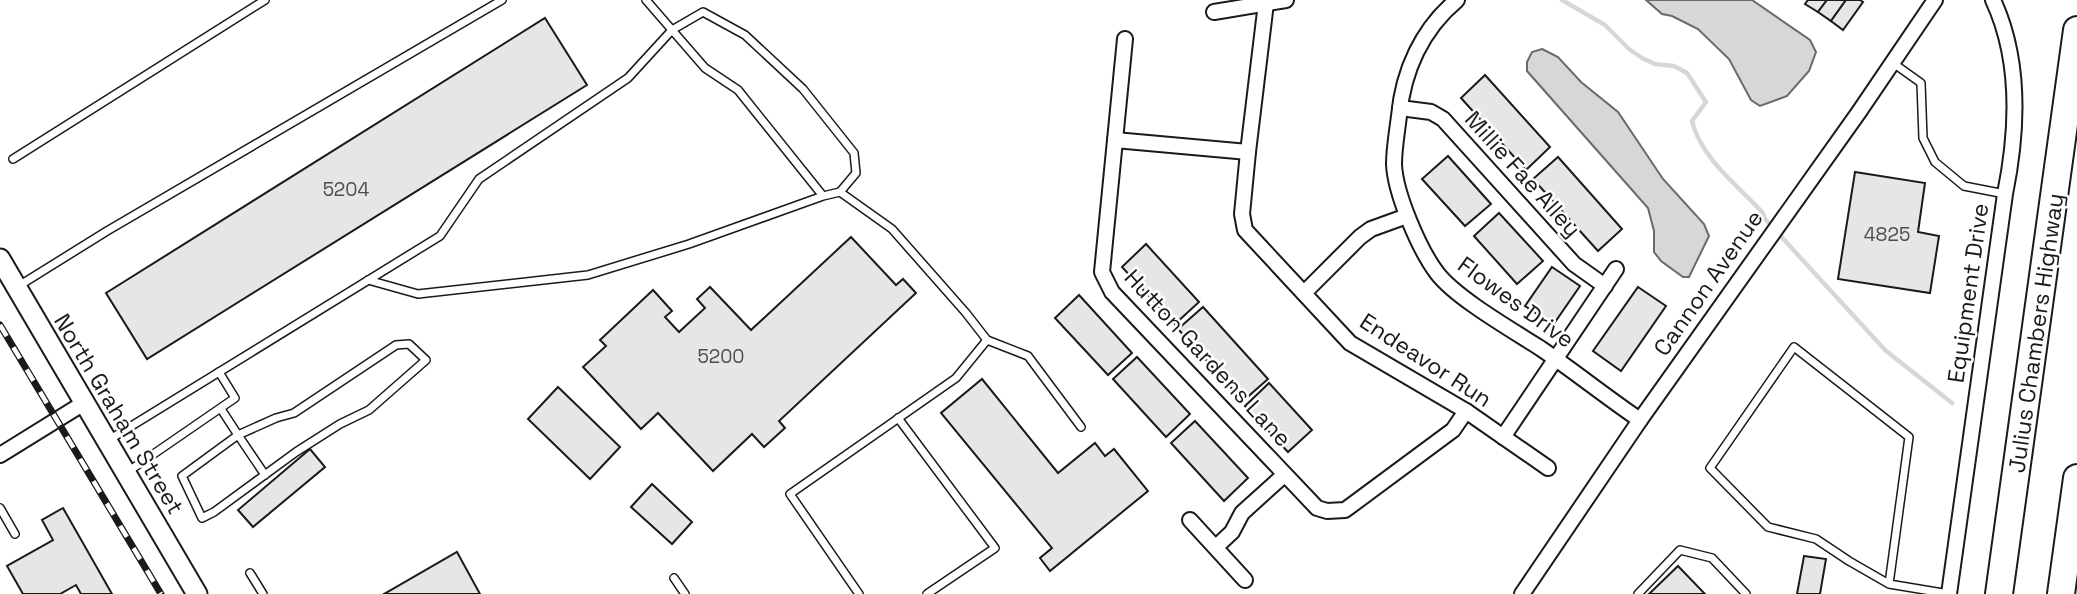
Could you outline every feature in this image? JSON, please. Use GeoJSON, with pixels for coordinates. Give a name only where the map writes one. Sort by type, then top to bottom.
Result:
{"type":"FeatureCollection","features":[{"type":"Feature","properties":{"kind":"highway","name":"Julius Chambers Highway"},"geometry":{"type":"LineString","coordinates":[[1999,594],[2077,30]]}},
{"type":"Feature","properties":{"kind":"highway"},"geometry":{"type":"LineString","coordinates":[[2061,594],[2077,478]]}},
{"type":"Feature","properties":{"kind":"main road","name":"North Graham Street"},"geometry":{"type":"LineString","coordinates":[[0,259],[197,594]]}},
{"type":"Feature","properties":{"kind":"street"},"geometry":{"type":"LineString","coordinates":[[1214,12],[1286,0]]}},
{"type":"Feature","properties":{"kind":"street","name":"Flowes Drive"},"geometry":{"type":"LineString","coordinates":[[1457,0],[1440,5],[1410,68],[1400,108],[1394,166],[1407,216],[1437,273],[1465,298],[1557,359],[1640,420]]}},
{"type":"Feature","properties":{"kind":"street","name":"Cannon Avenue"},"geometry":{"type":"LineString","coordinates":[[1522,594],[1640,420],[1936,0]]}},
{"type":"Feature","properties":{"kind":"street","name":"Equipment Drive"},"geometry":{"type":"LineString","coordinates":[[1949,594],[2011,164],[2014,124],[2012,59],[1993,0]]}},
{"type":"Feature","properties":{"kind":"street","name":"Endeavor Run"},"geometry":{"type":"LineString","coordinates":[[1266,3],[1242,214],[1245,230],[1350,343],[1466,411],[1548,468]]}},
{"type":"Feature","properties":{"kind":"street","name":"Hutton Gardens Lane"},"geometry":{"type":"LineString","coordinates":[[1125,39],[1102,272],[1112,292],[1317,508],[1327,511],[1345,510],[1453,430],[1466,411]]}},
{"type":"Feature","properties":{"kind":"street","name":"Millie Fae Alley"},"geometry":{"type":"LineString","coordinates":[[1400,108],[1431,111],[1443,119],[1574,264],[1605,286]]}},
{"type":"Feature","properties":{"kind":"street"},"geometry":{"type":"LineString","coordinates":[[1115,140],[1248,152]]}},
{"type":"Feature","properties":{"kind":"street"},"geometry":{"type":"LineString","coordinates":[[1304,293],[1360,237],[1371,229],[1407,216]]}},
{"type":"Feature","properties":{"kind":"street"},"geometry":{"type":"LineString","coordinates":[[1503,437],[1616,270]]}},
{"type":"Feature","properties":{"kind":"street"},"geometry":{"type":"LineString","coordinates":[[0,455],[84,403]]}},
{"type":"Feature","properties":{"kind":"street"},"geometry":{"type":"LineString","coordinates":[[1216,547],[1232,532],[1242,513],[1284,475]]}},
{"type":"Feature","properties":{"kind":"street"},"geometry":{"type":"LineString","coordinates":[[1191,520],[1245,580]]}},
{"type":"Feature","properties":{"kind":"lane"},"geometry":{"type":"LineString","coordinates":[[13,159],[265,0]]}},
{"type":"Feature","properties":{"kind":"lane"},"geometry":{"type":"LineString","coordinates":[[16,287],[107,230],[502,0]]}},
{"type":"Feature","properties":{"kind":"lane"},"geometry":{"type":"LineString","coordinates":[[646,0],[705,68],[738,90],[823,196]]}},
{"type":"Feature","properties":{"kind":"lane"},"geometry":{"type":"LineString","coordinates":[[106,441],[219,372],[368,280],[440,236],[479,179],[628,78],[672,30],[703,12],[745,35],[803,89],[854,153],[856,173],[840,192],[689,244],[588,275],[418,293],[368,280]]}},
{"type":"Feature","properties":{"kind":"lane"},"geometry":{"type":"LineString","coordinates":[[1892,62],[1921,83],[1923,138],[1935,162],[1965,186],[2005,194]]}},
{"type":"Feature","properties":{"kind":"lane"},"geometry":{"type":"LineString","coordinates":[[840,192],[892,229],[987,341],[1028,356],[1081,427]]}},
{"type":"Feature","properties":{"kind":"lane"},"geometry":{"type":"LineString","coordinates":[[859,594],[790,494],[956,378],[987,341]]}},
{"type":"Feature","properties":{"kind":"lane"},"geometry":{"type":"LineString","coordinates":[[409,344],[426,360],[369,410],[340,424],[202,518],[182,476],[238,435],[294,413],[396,345],[409,344]]}},
{"type":"Feature","properties":{"kind":"lane"},"geometry":{"type":"LineString","coordinates":[[1889,584],[1909,437],[1794,347],[1710,468],[1768,527],[1816,539],[1889,584],[1949,594]]}},
{"type":"Feature","properties":{"kind":"lane"},"geometry":{"type":"LineString","coordinates":[[125,474],[236,398],[219,372]]}},
{"type":"Feature","properties":{"kind":"lane"},"geometry":{"type":"LineString","coordinates":[[221,409],[265,475]]}},
{"type":"Feature","properties":{"kind":"lane"},"geometry":{"type":"LineString","coordinates":[[898,418],[995,548],[927,594]]}},
{"type":"Feature","properties":{"kind":"lane"},"geometry":{"type":"LineString","coordinates":[[0,508],[15,534]]}},
{"type":"Feature","properties":{"kind":"lane"},"geometry":{"type":"LineString","coordinates":[[1638,594],[1680,550],[1712,558],[1746,594]]}},
{"type":"Feature","properties":{"kind":"lane"},"geometry":{"type":"LineString","coordinates":[[250,573],[263,594]]}},
{"type":"Feature","properties":{"kind":"lane"},"geometry":{"type":"LineString","coordinates":[[674,578],[685,594]]}},
{"type":"Feature","properties":{"kind":"shaded area"},"geometry":{"type":"Polygon","coordinates":[[[1646,0],[1752,0],[1810,40],[1816,52],[1809,71],[1787,96],[1760,106],[1751,100],[1729,59],[1698,29],[1662,14],[1646,0]]]}},
{"type":"Feature","properties":{"kind":"shaded area"},"geometry":{"type":"Polygon","coordinates":[[[1542,49],[1558,57],[1581,82],[1618,112],[1663,179],[1704,224],[1709,236],[1689,277],[1683,277],[1661,261],[1654,252],[1654,231],[1648,208],[1527,71],[1527,62],[1532,52],[1542,49]]]}},
{"type":"Feature","properties":{"kind":"building"},"geometry":{"type":"Polygon","coordinates":[[[1808,0],[1827,0],[1818,12],[1805,4],[1808,0]]]}},
{"type":"Feature","properties":{"kind":"building"},"geometry":{"type":"Polygon","coordinates":[[[1827,0],[1846,0],[1831,21],[1818,12],[1827,0]]]}},
{"type":"Feature","properties":{"kind":"building"},"geometry":{"type":"Polygon","coordinates":[[[1846,0],[1863,2],[1843,30],[1831,21],[1846,0]]]}},
{"type":"Feature","properties":{"kind":"building"},"geometry":{"type":"Polygon","coordinates":[[[545,18],[587,85],[147,359],[106,293],[545,18]]]}},
{"type":"Feature","properties":{"kind":"building"},"geometry":{"type":"Polygon","coordinates":[[[1485,75],[1550,147],[1526,170],[1461,98],[1485,75]]]}},
{"type":"Feature","properties":{"kind":"building"},"geometry":{"type":"Polygon","coordinates":[[[1448,156],[1491,204],[1465,226],[1422,179],[1448,156]]]}},
{"type":"Feature","properties":{"kind":"building"},"geometry":{"type":"Polygon","coordinates":[[[1558,157],[1622,229],[1598,251],[1533,179],[1558,157]]]}},
{"type":"Feature","properties":{"kind":"building"},"geometry":{"type":"Polygon","coordinates":[[[1855,172],[1925,183],[1918,232],[1939,236],[1930,293],[1838,279],[1855,172]]]}},
{"type":"Feature","properties":{"kind":"building"},"geometry":{"type":"Polygon","coordinates":[[[1499,213],[1543,261],[1517,284],[1474,236],[1499,213]]]}},
{"type":"Feature","properties":{"kind":"building"},"geometry":{"type":"Polygon","coordinates":[[[851,237],[896,285],[903,279],[916,293],[779,421],[785,428],[764,447],[752,434],[713,471],[658,413],[641,429],[583,367],[606,346],[600,340],[653,290],[672,311],[665,317],[679,332],[705,308],[697,299],[710,287],[751,330],[851,237]]]}},
{"type":"Feature","properties":{"kind":"building"},"geometry":{"type":"Polygon","coordinates":[[[1146,244],[1199,302],[1175,324],[1122,267],[1146,244]]]}},
{"type":"Feature","properties":{"kind":"building"},"geometry":{"type":"Polygon","coordinates":[[[1552,267],[1580,286],[1553,325],[1525,306],[1552,267]]]}},
{"type":"Feature","properties":{"kind":"building"},"geometry":{"type":"Polygon","coordinates":[[[1638,287],[1666,306],[1621,371],[1593,351],[1638,287]]]}},
{"type":"Feature","properties":{"kind":"building"},"geometry":{"type":"Polygon","coordinates":[[[1079,295],[1132,353],[1108,375],[1055,318],[1079,295]]]}},
{"type":"Feature","properties":{"kind":"building"},"geometry":{"type":"Polygon","coordinates":[[[1203,307],[1268,379],[1243,401],[1178,329],[1203,307]]]}},
{"type":"Feature","properties":{"kind":"building"},"geometry":{"type":"Polygon","coordinates":[[[1137,357],[1190,414],[1166,437],[1113,379],[1137,357]]]}},
{"type":"Feature","properties":{"kind":"building"},"geometry":{"type":"Polygon","coordinates":[[[982,379],[1058,473],[1095,443],[1105,456],[1114,449],[1148,491],[1050,571],[1040,558],[1052,548],[941,413],[982,379]]]}},
{"type":"Feature","properties":{"kind":"building"},"geometry":{"type":"Polygon","coordinates":[[[1269,383],[1312,430],[1288,452],[1245,406],[1269,383]]]}},
{"type":"Feature","properties":{"kind":"building"},"geometry":{"type":"Polygon","coordinates":[[[558,387],[620,447],[590,479],[528,419],[558,387]]]}},
{"type":"Feature","properties":{"kind":"building"},"geometry":{"type":"Polygon","coordinates":[[[1195,421],[1248,478],[1224,501],[1171,443],[1195,421]]]}},
{"type":"Feature","properties":{"kind":"building"},"geometry":{"type":"Polygon","coordinates":[[[310,449],[325,467],[253,527],[238,510],[310,449]]]}},
{"type":"Feature","properties":{"kind":"building"},"geometry":{"type":"Polygon","coordinates":[[[652,484],[692,522],[672,544],[631,507],[652,484]]]}},
{"type":"Feature","properties":{"kind":"building"},"geometry":{"type":"Polygon","coordinates":[[[63,508],[112,594],[81,594],[76,585],[60,594],[23,594],[7,566],[53,540],[42,520],[63,508]]]}},
{"type":"Feature","properties":{"kind":"building"},"geometry":{"type":"Polygon","coordinates":[[[457,552],[480,594],[384,594],[457,552]]]}},
{"type":"Feature","properties":{"kind":"building"},"geometry":{"type":"Polygon","coordinates":[[[1804,556],[1826,559],[1820,594],[1797,594],[1804,556]]]}},
{"type":"Feature","properties":{"kind":"building"},"geometry":{"type":"Polygon","coordinates":[[[1678,566],[1705,594],[1649,594],[1678,566]]]}},
{"type":"Feature","properties":{"kind":"waterway"},"geometry":{"type":"LineString","coordinates":[[1562,0],[1605,25],[1642,58],[1655,64],[1674,66],[1687,73],[1706,102],[1692,121],[1703,147],[1712,159],[1885,350],[1952,403]]}},
{"type":"Feature","properties":{"kind":"railway"},"geometry":{"type":"LineString","coordinates":[[0,325],[161,594]]}}]}
